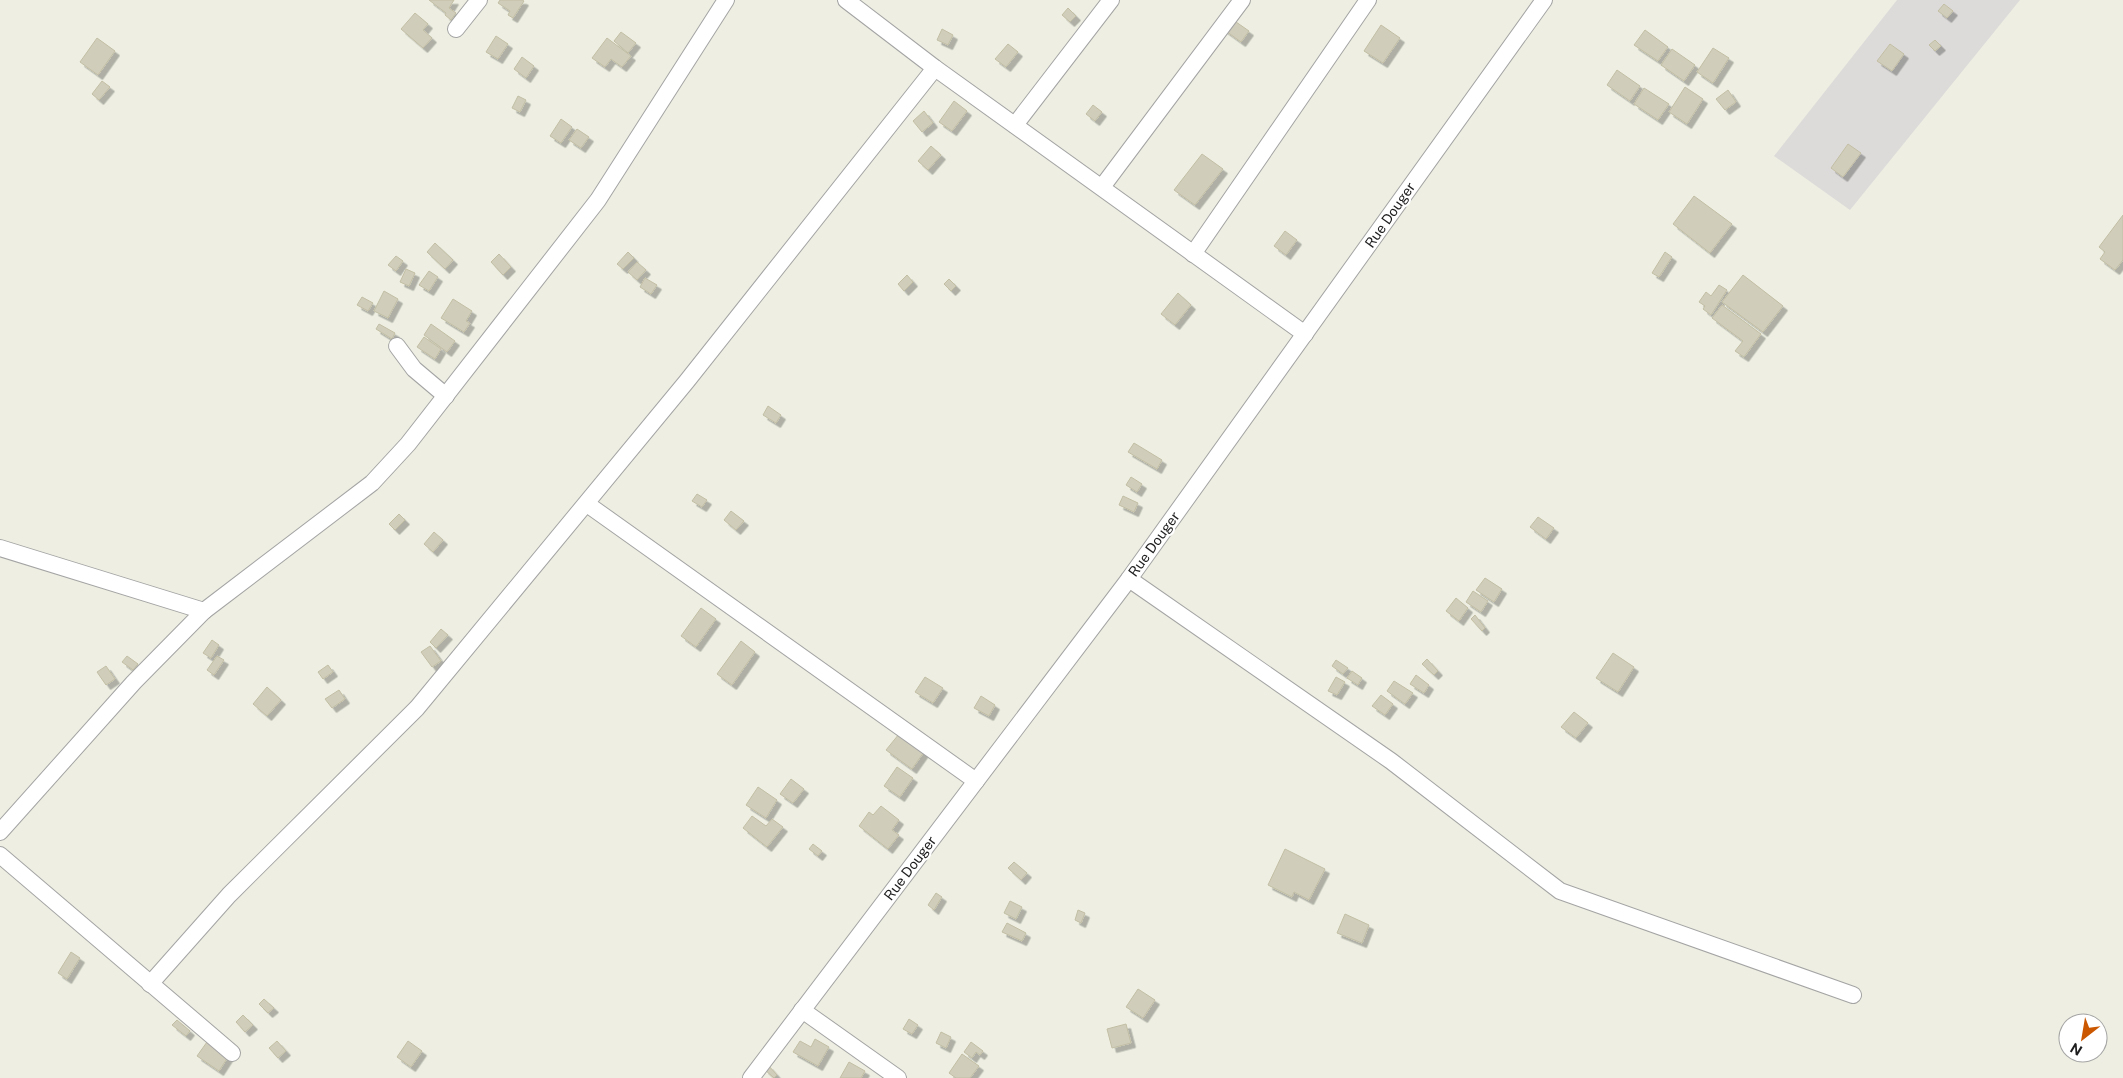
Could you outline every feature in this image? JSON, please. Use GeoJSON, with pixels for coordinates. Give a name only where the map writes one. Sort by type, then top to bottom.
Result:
{"type":"FeatureCollection","features":[{"type":"Feature","properties":{"kind":"street"},"geometry":{"type":"LineString","coordinates":[[456,29],[478,0]]}},
{"type":"Feature","properties":{"kind":"street"},"geometry":{"type":"LineString","coordinates":[[0,832],[134,682],[204,611],[372,483],[408,444],[598,200],[726,0]]}},
{"type":"Feature","properties":{"kind":"street"},"geometry":{"type":"LineString","coordinates":[[1015,125],[1111,0]]}},
{"type":"Feature","properties":{"kind":"street"},"geometry":{"type":"LineString","coordinates":[[1102,188],[1242,0]]}},
{"type":"Feature","properties":{"kind":"street"},"geometry":{"type":"LineString","coordinates":[[1193,254],[1368,0]]}},
{"type":"Feature","properties":{"kind":"street","name":"Rue Douger"},"geometry":{"type":"LineString","coordinates":[[751,1078],[1128,579],[1544,0]]}},
{"type":"Feature","properties":{"kind":"street"},"geometry":{"type":"LineString","coordinates":[[852,2],[935,68],[1305,334]]}},
{"type":"Feature","properties":{"kind":"street"},"geometry":{"type":"LineString","coordinates":[[150,984],[229,895],[417,708],[687,381],[935,68]]}},
{"type":"Feature","properties":{"kind":"street"},"geometry":{"type":"LineString","coordinates":[[397,346],[414,369],[446,396]]}},
{"type":"Feature","properties":{"kind":"street"},"geometry":{"type":"LineString","coordinates":[[587,504],[976,781]]}},
{"type":"Feature","properties":{"kind":"street"},"geometry":{"type":"LineString","coordinates":[[0,548],[204,611]]}},
{"type":"Feature","properties":{"kind":"street"},"geometry":{"type":"LineString","coordinates":[[1128,579],[1391,761],[1560,891],[1853,995]]}},
{"type":"Feature","properties":{"kind":"street"},"geometry":{"type":"LineString","coordinates":[[0,855],[232,1053]]}},
{"type":"Feature","properties":{"kind":"street"},"geometry":{"type":"LineString","coordinates":[[802,1010],[898,1078]]}},
{"type":"Feature","properties":{"kind":"shaded area"},"geometry":{"type":"Polygon","coordinates":[[[1897,0],[2020,0],[1850,210],[1774,156],[1897,0]]]}},
{"type":"Feature","properties":{"kind":"building"},"geometry":{"type":"Polygon","coordinates":[[[429,0],[454,0],[449,8],[456,13],[451,20],[445,15],[446,13],[429,0]]]}},
{"type":"Feature","properties":{"kind":"building"},"geometry":{"type":"Polygon","coordinates":[[[500,0],[524,1],[513,18],[508,15],[510,11],[498,3],[500,0]]]}},
{"type":"Feature","properties":{"kind":"building"},"geometry":{"type":"Polygon","coordinates":[[[1944,4],[1953,11],[1947,18],[1938,11],[1944,4]]]}},
{"type":"Feature","properties":{"kind":"building"},"geometry":{"type":"Polygon","coordinates":[[[1068,8],[1076,16],[1070,22],[1062,15],[1068,8]]]}},
{"type":"Feature","properties":{"kind":"building"},"geometry":{"type":"Polygon","coordinates":[[[415,13],[428,24],[423,30],[432,38],[423,48],[401,29],[415,13]]]}},
{"type":"Feature","properties":{"kind":"building"},"geometry":{"type":"Polygon","coordinates":[[[1226,15],[1249,31],[1241,42],[1219,26],[1226,15]]]}},
{"type":"Feature","properties":{"kind":"building"},"geometry":{"type":"Polygon","coordinates":[[[1381,25],[1400,38],[1383,63],[1364,51],[1381,25]]]}},
{"type":"Feature","properties":{"kind":"building"},"geometry":{"type":"Polygon","coordinates":[[[942,29],[953,35],[948,45],[937,40],[942,29]]]}},
{"type":"Feature","properties":{"kind":"building"},"geometry":{"type":"Polygon","coordinates":[[[1645,30],[1668,47],[1658,61],[1634,45],[1645,30]]]}},
{"type":"Feature","properties":{"kind":"building"},"geometry":{"type":"Polygon","coordinates":[[[621,32],[636,43],[628,53],[614,41],[621,32]]]}},
{"type":"Feature","properties":{"kind":"building"},"geometry":{"type":"Polygon","coordinates":[[[496,36],[508,44],[498,59],[486,52],[496,36]]]}},
{"type":"Feature","properties":{"kind":"building"},"geometry":{"type":"Polygon","coordinates":[[[97,38],[115,51],[98,75],[80,62],[97,38]]]}},
{"type":"Feature","properties":{"kind":"building"},"geometry":{"type":"Polygon","coordinates":[[[607,38],[631,56],[622,67],[611,59],[605,67],[592,58],[607,38]]]}},
{"type":"Feature","properties":{"kind":"building"},"geometry":{"type":"Polygon","coordinates":[[[1935,40],[1941,46],[1935,51],[1929,45],[1935,40]]]}},
{"type":"Feature","properties":{"kind":"building"},"geometry":{"type":"Polygon","coordinates":[[[1008,44],[1018,52],[1006,67],[995,59],[1008,44]]]}},
{"type":"Feature","properties":{"kind":"building"},"geometry":{"type":"Polygon","coordinates":[[[1890,44],[1904,54],[1892,71],[1877,61],[1890,44]]]}},
{"type":"Feature","properties":{"kind":"building"},"geometry":{"type":"Polygon","coordinates":[[[1713,48],[1729,58],[1713,83],[1697,72],[1713,48]]]}},
{"type":"Feature","properties":{"kind":"building"},"geometry":{"type":"Polygon","coordinates":[[[1672,49],[1695,65],[1684,81],[1661,65],[1672,49]]]}},
{"type":"Feature","properties":{"kind":"building"},"geometry":{"type":"Polygon","coordinates":[[[522,57],[534,66],[526,78],[514,69],[522,57]]]}},
{"type":"Feature","properties":{"kind":"building"},"geometry":{"type":"Polygon","coordinates":[[[1617,70],[1640,86],[1630,101],[1607,85],[1617,70]]]}},
{"type":"Feature","properties":{"kind":"building"},"geometry":{"type":"Polygon","coordinates":[[[102,81],[110,87],[99,100],[92,94],[102,81]]]}},
{"type":"Feature","properties":{"kind":"building"},"geometry":{"type":"Polygon","coordinates":[[[1685,87],[1703,99],[1687,124],[1669,112],[1685,87]]]}},
{"type":"Feature","properties":{"kind":"building"},"geometry":{"type":"Polygon","coordinates":[[[1644,88],[1669,104],[1658,120],[1634,104],[1644,88]]]}},
{"type":"Feature","properties":{"kind":"building"},"geometry":{"type":"Polygon","coordinates":[[[1728,90],[1736,102],[1725,110],[1716,99],[1728,90]]]}},
{"type":"Feature","properties":{"kind":"building"},"geometry":{"type":"Polygon","coordinates":[[[518,96],[526,100],[520,112],[512,108],[518,96]]]}},
{"type":"Feature","properties":{"kind":"building"},"geometry":{"type":"Polygon","coordinates":[[[954,101],[967,111],[952,131],[939,122],[954,101]]]}},
{"type":"Feature","properties":{"kind":"building"},"geometry":{"type":"Polygon","coordinates":[[[1093,105],[1102,112],[1095,121],[1086,114],[1093,105]]]}},
{"type":"Feature","properties":{"kind":"building"},"geometry":{"type":"Polygon","coordinates":[[[924,111],[933,123],[922,132],[913,121],[924,111]]]}},
{"type":"Feature","properties":{"kind":"building"},"geometry":{"type":"Polygon","coordinates":[[[561,119],[572,127],[561,143],[550,136],[561,119]]]}},
{"type":"Feature","properties":{"kind":"building"},"geometry":{"type":"Polygon","coordinates":[[[577,129],[589,137],[581,148],[569,140],[577,129]]]}},
{"type":"Feature","properties":{"kind":"building"},"geometry":{"type":"Polygon","coordinates":[[[1848,144],[1861,153],[1843,177],[1831,168],[1848,144]]]}},
{"type":"Feature","properties":{"kind":"building"},"geometry":{"type":"Polygon","coordinates":[[[931,146],[941,155],[928,170],[918,161],[931,146]]]}},
{"type":"Feature","properties":{"kind":"building"},"geometry":{"type":"Polygon","coordinates":[[[1202,154],[1223,169],[1195,205],[1174,190],[1202,154]]]}},
{"type":"Feature","properties":{"kind":"building"},"geometry":{"type":"Polygon","coordinates":[[[1694,196],[1732,224],[1710,253],[1673,224],[1694,196]]]}},
{"type":"Feature","properties":{"kind":"building"},"geometry":{"type":"Polygon","coordinates":[[[2123,215],[2123,260],[2115,270],[2100,259],[2105,252],[2099,247],[2123,215]]]}},
{"type":"Feature","properties":{"kind":"building"},"geometry":{"type":"Polygon","coordinates":[[[1285,231],[1297,240],[1286,255],[1274,246],[1285,231]]]}},
{"type":"Feature","properties":{"kind":"building"},"geometry":{"type":"Polygon","coordinates":[[[435,243],[453,260],[445,269],[427,252],[435,243]]]}},
{"type":"Feature","properties":{"kind":"building"},"geometry":{"type":"Polygon","coordinates":[[[628,252],[634,258],[623,269],[617,264],[628,252]]]}},
{"type":"Feature","properties":{"kind":"building"},"geometry":{"type":"Polygon","coordinates":[[[1665,252],[1672,257],[1659,277],[1652,273],[1665,252]]]}},
{"type":"Feature","properties":{"kind":"building"},"geometry":{"type":"Polygon","coordinates":[[[499,254],[511,267],[503,275],[491,262],[499,254]]]}},
{"type":"Feature","properties":{"kind":"building"},"geometry":{"type":"Polygon","coordinates":[[[396,256],[403,261],[396,271],[388,265],[396,256]]]}},
{"type":"Feature","properties":{"kind":"building"},"geometry":{"type":"Polygon","coordinates":[[[637,262],[646,270],[637,280],[628,272],[637,262]]]}},
{"type":"Feature","properties":{"kind":"building"},"geometry":{"type":"Polygon","coordinates":[[[406,269],[415,273],[409,286],[400,282],[406,269]]]}},
{"type":"Feature","properties":{"kind":"building"},"geometry":{"type":"Polygon","coordinates":[[[429,271],[438,277],[429,291],[419,285],[429,271]]]}},
{"type":"Feature","properties":{"kind":"building"},"geometry":{"type":"Polygon","coordinates":[[[907,275],[913,282],[904,291],[898,284],[907,275]]]}},
{"type":"Feature","properties":{"kind":"building"},"geometry":{"type":"Polygon","coordinates":[[[1743,275],[1783,306],[1763,332],[1722,302],[1743,275]]]}},
{"type":"Feature","properties":{"kind":"building"},"geometry":{"type":"Polygon","coordinates":[[[645,278],[657,285],[651,294],[640,287],[645,278]]]}},
{"type":"Feature","properties":{"kind":"building"},"geometry":{"type":"Polygon","coordinates":[[[949,279],[956,286],[951,291],[944,284],[949,279]]]}},
{"type":"Feature","properties":{"kind":"building"},"geometry":{"type":"Polygon","coordinates":[[[1719,285],[1727,290],[1711,315],[1703,309],[1705,306],[1699,302],[1706,292],[1711,296],[1719,285]]]}},
{"type":"Feature","properties":{"kind":"building"},"geometry":{"type":"Polygon","coordinates":[[[384,291],[398,299],[388,318],[374,311],[384,291]]]}},
{"type":"Feature","properties":{"kind":"building"},"geometry":{"type":"Polygon","coordinates":[[[1178,293],[1191,305],[1175,325],[1161,314],[1178,293]]]}},
{"type":"Feature","properties":{"kind":"building"},"geometry":{"type":"Polygon","coordinates":[[[362,297],[373,303],[368,311],[357,305],[362,297]]]}},
{"type":"Feature","properties":{"kind":"building"},"geometry":{"type":"Polygon","coordinates":[[[453,299],[472,311],[466,321],[470,323],[464,332],[441,318],[453,299]]]}},
{"type":"Feature","properties":{"kind":"building"},"geometry":{"type":"Polygon","coordinates":[[[1722,305],[1761,334],[1744,357],[1735,351],[1743,341],[1712,318],[1722,305]]]}},
{"type":"Feature","properties":{"kind":"building"},"geometry":{"type":"Polygon","coordinates":[[[379,324],[395,333],[392,339],[376,329],[379,324]]]}},
{"type":"Feature","properties":{"kind":"building"},"geometry":{"type":"Polygon","coordinates":[[[431,324],[455,341],[447,352],[424,335],[431,324]]]}},
{"type":"Feature","properties":{"kind":"building"},"geometry":{"type":"Polygon","coordinates":[[[424,337],[441,349],[435,359],[417,347],[424,337]]]}},
{"type":"Feature","properties":{"kind":"building"},"geometry":{"type":"Polygon","coordinates":[[[768,406],[781,415],[776,423],[763,415],[768,406]]]}},
{"type":"Feature","properties":{"kind":"building"},"geometry":{"type":"Polygon","coordinates":[[[1134,443],[1162,460],[1157,469],[1128,452],[1134,443]]]}},
{"type":"Feature","properties":{"kind":"building"},"geometry":{"type":"Polygon","coordinates":[[[1131,477],[1142,484],[1137,492],[1126,485],[1131,477]]]}},
{"type":"Feature","properties":{"kind":"building"},"geometry":{"type":"Polygon","coordinates":[[[697,494],[707,500],[702,507],[692,501],[697,494]]]}},
{"type":"Feature","properties":{"kind":"building"},"geometry":{"type":"Polygon","coordinates":[[[1123,496],[1138,503],[1134,512],[1119,505],[1123,496]]]}},
{"type":"Feature","properties":{"kind":"building"},"geometry":{"type":"Polygon","coordinates":[[[731,511],[744,521],[736,530],[724,520],[731,511]]]}},
{"type":"Feature","properties":{"kind":"building"},"geometry":{"type":"Polygon","coordinates":[[[399,514],[405,520],[395,530],[389,524],[399,514]]]}},
{"type":"Feature","properties":{"kind":"building"},"geometry":{"type":"Polygon","coordinates":[[[1538,517],[1554,528],[1546,539],[1530,527],[1538,517]]]}},
{"type":"Feature","properties":{"kind":"building"},"geometry":{"type":"Polygon","coordinates":[[[434,532],[443,540],[433,552],[424,544],[434,532]]]}},
{"type":"Feature","properties":{"kind":"building"},"geometry":{"type":"Polygon","coordinates":[[[1485,578],[1502,589],[1494,602],[1476,590],[1485,578]]]}},
{"type":"Feature","properties":{"kind":"building"},"geometry":{"type":"Polygon","coordinates":[[[1473,591],[1488,601],[1481,612],[1466,602],[1473,591]]]}},
{"type":"Feature","properties":{"kind":"building"},"geometry":{"type":"Polygon","coordinates":[[[1456,598],[1468,608],[1459,621],[1446,611],[1456,598]]]}},
{"type":"Feature","properties":{"kind":"building"},"geometry":{"type":"Polygon","coordinates":[[[701,608],[716,619],[696,647],[681,636],[701,608]]]}},
{"type":"Feature","properties":{"kind":"building"},"geometry":{"type":"Polygon","coordinates":[[[1475,615],[1485,628],[1482,631],[1471,619],[1475,615]]]}},
{"type":"Feature","properties":{"kind":"building"},"geometry":{"type":"Polygon","coordinates":[[[441,629],[448,635],[436,648],[430,642],[441,629]]]}},
{"type":"Feature","properties":{"kind":"building"},"geometry":{"type":"Polygon","coordinates":[[[212,640],[219,645],[211,658],[203,653],[212,640]]]}},
{"type":"Feature","properties":{"kind":"building"},"geometry":{"type":"Polygon","coordinates":[[[741,641],[755,652],[732,685],[717,674],[741,641]]]}},
{"type":"Feature","properties":{"kind":"building"},"geometry":{"type":"Polygon","coordinates":[[[430,646],[441,661],[432,667],[421,652],[430,646]]]}},
{"type":"Feature","properties":{"kind":"building"},"geometry":{"type":"Polygon","coordinates":[[[1613,653],[1634,667],[1618,692],[1596,678],[1613,653]]]}},
{"type":"Feature","properties":{"kind":"building"},"geometry":{"type":"Polygon","coordinates":[[[127,656],[138,664],[133,670],[122,662],[127,656]]]}},
{"type":"Feature","properties":{"kind":"building"},"geometry":{"type":"Polygon","coordinates":[[[217,656],[224,660],[214,675],[207,670],[217,656]]]}},
{"type":"Feature","properties":{"kind":"building"},"geometry":{"type":"Polygon","coordinates":[[[1427,659],[1438,671],[1434,675],[1422,664],[1427,659]]]}},
{"type":"Feature","properties":{"kind":"building"},"geometry":{"type":"Polygon","coordinates":[[[1336,660],[1348,668],[1343,674],[1332,666],[1336,660]]]}},
{"type":"Feature","properties":{"kind":"building"},"geometry":{"type":"Polygon","coordinates":[[[328,665],[333,672],[323,679],[318,672],[328,665]]]}},
{"type":"Feature","properties":{"kind":"building"},"geometry":{"type":"Polygon","coordinates":[[[106,666],[115,679],[106,685],[97,672],[106,666]]]}},
{"type":"Feature","properties":{"kind":"building"},"geometry":{"type":"Polygon","coordinates":[[[1352,671],[1362,678],[1358,685],[1347,678],[1352,671]]]}},
{"type":"Feature","properties":{"kind":"building"},"geometry":{"type":"Polygon","coordinates":[[[1416,675],[1429,685],[1424,693],[1410,684],[1416,675]]]}},
{"type":"Feature","properties":{"kind":"building"},"geometry":{"type":"Polygon","coordinates":[[[925,677],[943,688],[933,703],[915,692],[925,677]]]}},
{"type":"Feature","properties":{"kind":"building"},"geometry":{"type":"Polygon","coordinates":[[[1336,677],[1345,682],[1337,695],[1328,691],[1336,677]]]}},
{"type":"Feature","properties":{"kind":"building"},"geometry":{"type":"Polygon","coordinates":[[[1394,681],[1413,693],[1405,704],[1387,691],[1394,681]]]}},
{"type":"Feature","properties":{"kind":"building"},"geometry":{"type":"Polygon","coordinates":[[[267,687],[281,700],[267,716],[253,704],[267,687]]]}},
{"type":"Feature","properties":{"kind":"building"},"geometry":{"type":"Polygon","coordinates":[[[339,690],[345,699],[332,708],[325,699],[339,690]]]}},
{"type":"Feature","properties":{"kind":"building"},"geometry":{"type":"Polygon","coordinates":[[[1381,695],[1393,704],[1385,715],[1372,706],[1381,695]]]}},
{"type":"Feature","properties":{"kind":"building"},"geometry":{"type":"Polygon","coordinates":[[[981,696],[995,705],[989,716],[974,708],[981,696]]]}},
{"type":"Feature","properties":{"kind":"building"},"geometry":{"type":"Polygon","coordinates":[[[1574,712],[1588,723],[1576,738],[1561,727],[1574,712]]]}},
{"type":"Feature","properties":{"kind":"building"},"geometry":{"type":"Polygon","coordinates":[[[899,734],[924,752],[912,769],[886,750],[899,734]]]}},
{"type":"Feature","properties":{"kind":"building"},"geometry":{"type":"Polygon","coordinates":[[[897,767],[913,778],[900,797],[884,786],[897,767]]]}},
{"type":"Feature","properties":{"kind":"building"},"geometry":{"type":"Polygon","coordinates":[[[791,779],[804,789],[793,803],[780,794],[791,779]]]}},
{"type":"Feature","properties":{"kind":"building"},"geometry":{"type":"Polygon","coordinates":[[[758,787],[777,800],[766,818],[746,805],[758,787]]]}},
{"type":"Feature","properties":{"kind":"building"},"geometry":{"type":"Polygon","coordinates":[[[881,806],[899,820],[892,830],[899,835],[888,849],[859,826],[869,812],[873,815],[881,806]]]}},
{"type":"Feature","properties":{"kind":"building"},"geometry":{"type":"Polygon","coordinates":[[[752,816],[766,826],[772,819],[783,827],[767,847],[743,828],[752,816]]]}},
{"type":"Feature","properties":{"kind":"building"},"geometry":{"type":"Polygon","coordinates":[[[813,844],[822,851],[818,856],[809,849],[813,844]]]}},
{"type":"Feature","properties":{"kind":"building"},"geometry":{"type":"Polygon","coordinates":[[[1285,849],[1325,869],[1309,900],[1294,892],[1292,897],[1268,885],[1285,849]]]}},
{"type":"Feature","properties":{"kind":"building"},"geometry":{"type":"Polygon","coordinates":[[[1014,862],[1027,873],[1021,880],[1008,868],[1014,862]]]}},
{"type":"Feature","properties":{"kind":"building"},"geometry":{"type":"Polygon","coordinates":[[[936,893],[942,897],[934,910],[928,905],[936,893]]]}},
{"type":"Feature","properties":{"kind":"building"},"geometry":{"type":"Polygon","coordinates":[[[1010,901],[1022,907],[1016,919],[1004,913],[1010,901]]]}},
{"type":"Feature","properties":{"kind":"building"},"geometry":{"type":"Polygon","coordinates":[[[1078,910],[1085,913],[1081,923],[1075,920],[1078,910]]]}},
{"type":"Feature","properties":{"kind":"building"},"geometry":{"type":"Polygon","coordinates":[[[1345,914],[1369,925],[1362,943],[1337,933],[1345,914]]]}},
{"type":"Feature","properties":{"kind":"building"},"geometry":{"type":"Polygon","coordinates":[[[1007,923],[1026,933],[1022,941],[1002,932],[1007,923]]]}},
{"type":"Feature","properties":{"kind":"building"},"geometry":{"type":"Polygon","coordinates":[[[71,952],[80,958],[67,979],[58,973],[71,952]]]}},
{"type":"Feature","properties":{"kind":"building"},"geometry":{"type":"Polygon","coordinates":[[[1138,989],[1155,1000],[1143,1018],[1126,1007],[1138,989]]]}},
{"type":"Feature","properties":{"kind":"building"},"geometry":{"type":"Polygon","coordinates":[[[264,999],[274,1008],[268,1013],[259,1004],[264,999]]]}},
{"type":"Feature","properties":{"kind":"building"},"geometry":{"type":"Polygon","coordinates":[[[243,1015],[253,1025],[245,1032],[236,1022],[243,1015]]]}},
{"type":"Feature","properties":{"kind":"building"},"geometry":{"type":"Polygon","coordinates":[[[909,1019],[918,1025],[912,1034],[903,1029],[909,1019]]]}},
{"type":"Feature","properties":{"kind":"building"},"geometry":{"type":"Polygon","coordinates":[[[177,1020],[190,1031],[186,1036],[172,1025],[177,1020]]]}},
{"type":"Feature","properties":{"kind":"building"},"geometry":{"type":"Polygon","coordinates":[[[1126,1024],[1131,1043],[1112,1048],[1107,1029],[1126,1024]]]}},
{"type":"Feature","properties":{"kind":"building"},"geometry":{"type":"Polygon","coordinates":[[[941,1032],[951,1037],[946,1048],[936,1043],[941,1032]]]}},
{"type":"Feature","properties":{"kind":"building"},"geometry":{"type":"Polygon","coordinates":[[[815,1039],[829,1047],[818,1066],[793,1052],[800,1041],[811,1047],[815,1039]]]}},
{"type":"Feature","properties":{"kind":"building"},"geometry":{"type":"Polygon","coordinates":[[[277,1041],[286,1051],[278,1058],[269,1048],[277,1041]]]}},
{"type":"Feature","properties":{"kind":"building"},"geometry":{"type":"Polygon","coordinates":[[[408,1041],[422,1051],[411,1067],[397,1057],[408,1041]]]}},
{"type":"Feature","properties":{"kind":"building"},"geometry":{"type":"Polygon","coordinates":[[[207,1042],[228,1057],[219,1071],[197,1056],[207,1042]]]}},
{"type":"Feature","properties":{"kind":"building"},"geometry":{"type":"Polygon","coordinates":[[[971,1042],[983,1051],[980,1055],[976,1052],[972,1058],[964,1052],[971,1042]]]}},
{"type":"Feature","properties":{"kind":"building"},"geometry":{"type":"Polygon","coordinates":[[[962,1054],[979,1066],[970,1078],[956,1078],[949,1073],[962,1054]]]}},
{"type":"Feature","properties":{"kind":"building"},"geometry":{"type":"Polygon","coordinates":[[[849,1062],[865,1071],[861,1078],[840,1078],[849,1062]]]}},
{"type":"Feature","properties":{"kind":"building"},"geometry":{"type":"Polygon","coordinates":[[[768,1065],[777,1075],[774,1078],[764,1069],[768,1065]]]}}]}
